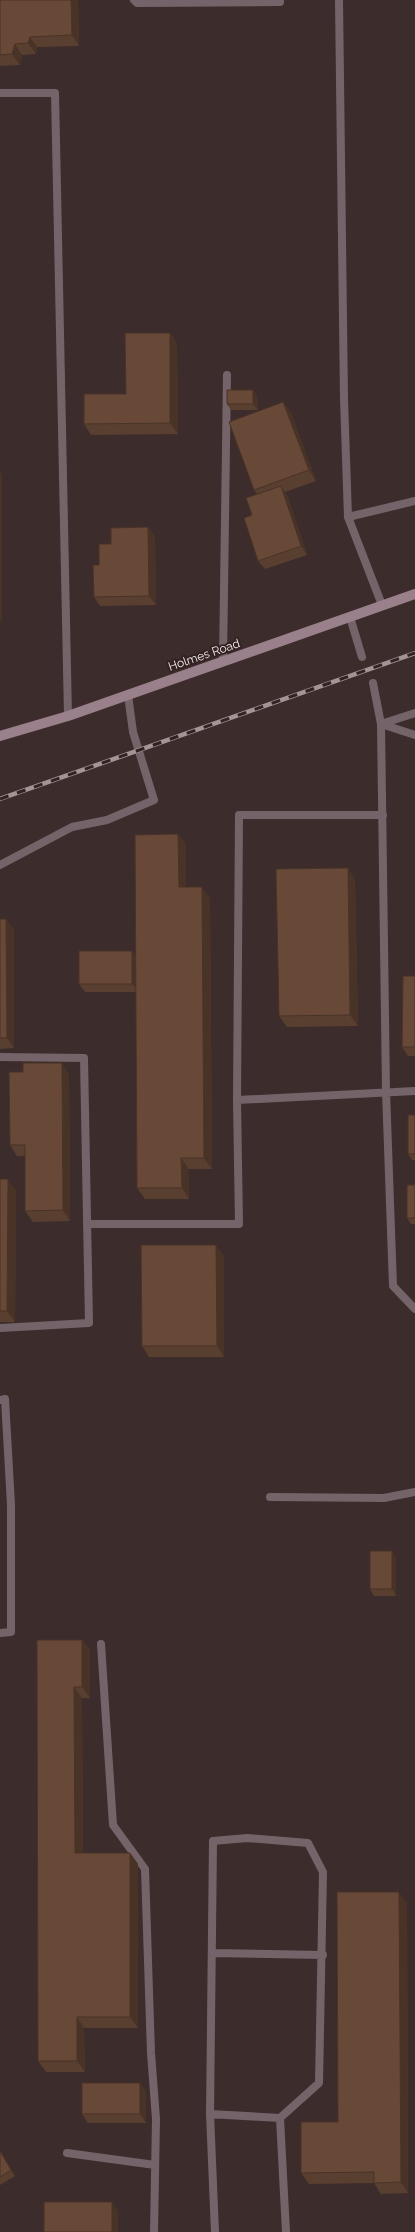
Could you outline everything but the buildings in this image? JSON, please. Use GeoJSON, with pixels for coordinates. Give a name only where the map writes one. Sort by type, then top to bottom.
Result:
{"type":"FeatureCollection","features":[{"type":"Feature","properties":{"kind":"main road","name":"Holmes Road"},"geometry":{"type":"LineString","coordinates":[[0,736],[68,716],[415,594]]}},
{"type":"Feature","properties":{"kind":"lane"},"geometry":{"type":"LineString","coordinates":[[134,0],[137,3],[148,1],[280,2],[280,0]]}},
{"type":"Feature","properties":{"kind":"lane"},"geometry":{"type":"LineString","coordinates":[[339,0],[344,399],[348,517],[382,605]]}},
{"type":"Feature","properties":{"kind":"lane"},"geometry":{"type":"LineString","coordinates":[[0,93],[55,93],[68,716]]}},
{"type":"Feature","properties":{"kind":"lane"},"geometry":{"type":"LineString","coordinates":[[223,662],[227,375]]}},
{"type":"Feature","properties":{"kind":"lane"},"geometry":{"type":"LineString","coordinates":[[348,517],[415,501]]}},
{"type":"Feature","properties":{"kind":"lane"},"geometry":{"type":"LineString","coordinates":[[350,617],[362,657]]}},
{"type":"Feature","properties":{"kind":"lane"},"geometry":{"type":"LineString","coordinates":[[373,682],[381,724],[386,1091],[393,1286],[415,1308]]}},
{"type":"Feature","properties":{"kind":"lane"},"geometry":{"type":"LineString","coordinates":[[0,865],[72,827],[107,820],[154,800],[133,732],[128,694]]}},
{"type":"Feature","properties":{"kind":"lane"},"geometry":{"type":"LineString","coordinates":[[381,724],[415,713]]}},
{"type":"Feature","properties":{"kind":"lane"},"geometry":{"type":"LineString","coordinates":[[381,724],[415,735]]}},
{"type":"Feature","properties":{"kind":"lane"},"geometry":{"type":"LineString","coordinates":[[87,1224],[239,1224],[237,1100],[239,815],[383,814]]}},
{"type":"Feature","properties":{"kind":"lane"},"geometry":{"type":"LineString","coordinates":[[0,1057],[84,1058],[89,1323],[0,1328]]}},
{"type":"Feature","properties":{"kind":"lane"},"geometry":{"type":"LineString","coordinates":[[237,1100],[386,1091],[415,1091]]}},
{"type":"Feature","properties":{"kind":"lane"},"geometry":{"type":"LineString","coordinates":[[0,1400],[5,1400],[11,1505],[11,1632],[0,1632]]}},
{"type":"Feature","properties":{"kind":"lane"},"geometry":{"type":"LineString","coordinates":[[270,1497],[384,1498],[415,1492]]}},
{"type":"Feature","properties":{"kind":"lane"},"geometry":{"type":"LineString","coordinates":[[101,1644],[113,1825],[145,1869],[151,2053],[156,2119],[154,2232]]}},
{"type":"Feature","properties":{"kind":"lane"},"geometry":{"type":"LineString","coordinates":[[210,2114],[280,2118],[319,2083],[323,1955],[323,1872],[308,1843],[247,1838],[213,1841],[210,2114],[215,2232]]}},
{"type":"Feature","properties":{"kind":"lane"},"geometry":{"type":"LineString","coordinates":[[212,1953],[323,1955]]}},
{"type":"Feature","properties":{"kind":"lane"},"geometry":{"type":"LineString","coordinates":[[280,2118],[286,2232]]}},
{"type":"Feature","properties":{"kind":"lane"},"geometry":{"type":"LineString","coordinates":[[66,2153],[155,2165]]}},
{"type":"Feature","properties":{"kind":"railway"},"geometry":{"type":"LineString","coordinates":[[0,799],[415,653]]}}]}
